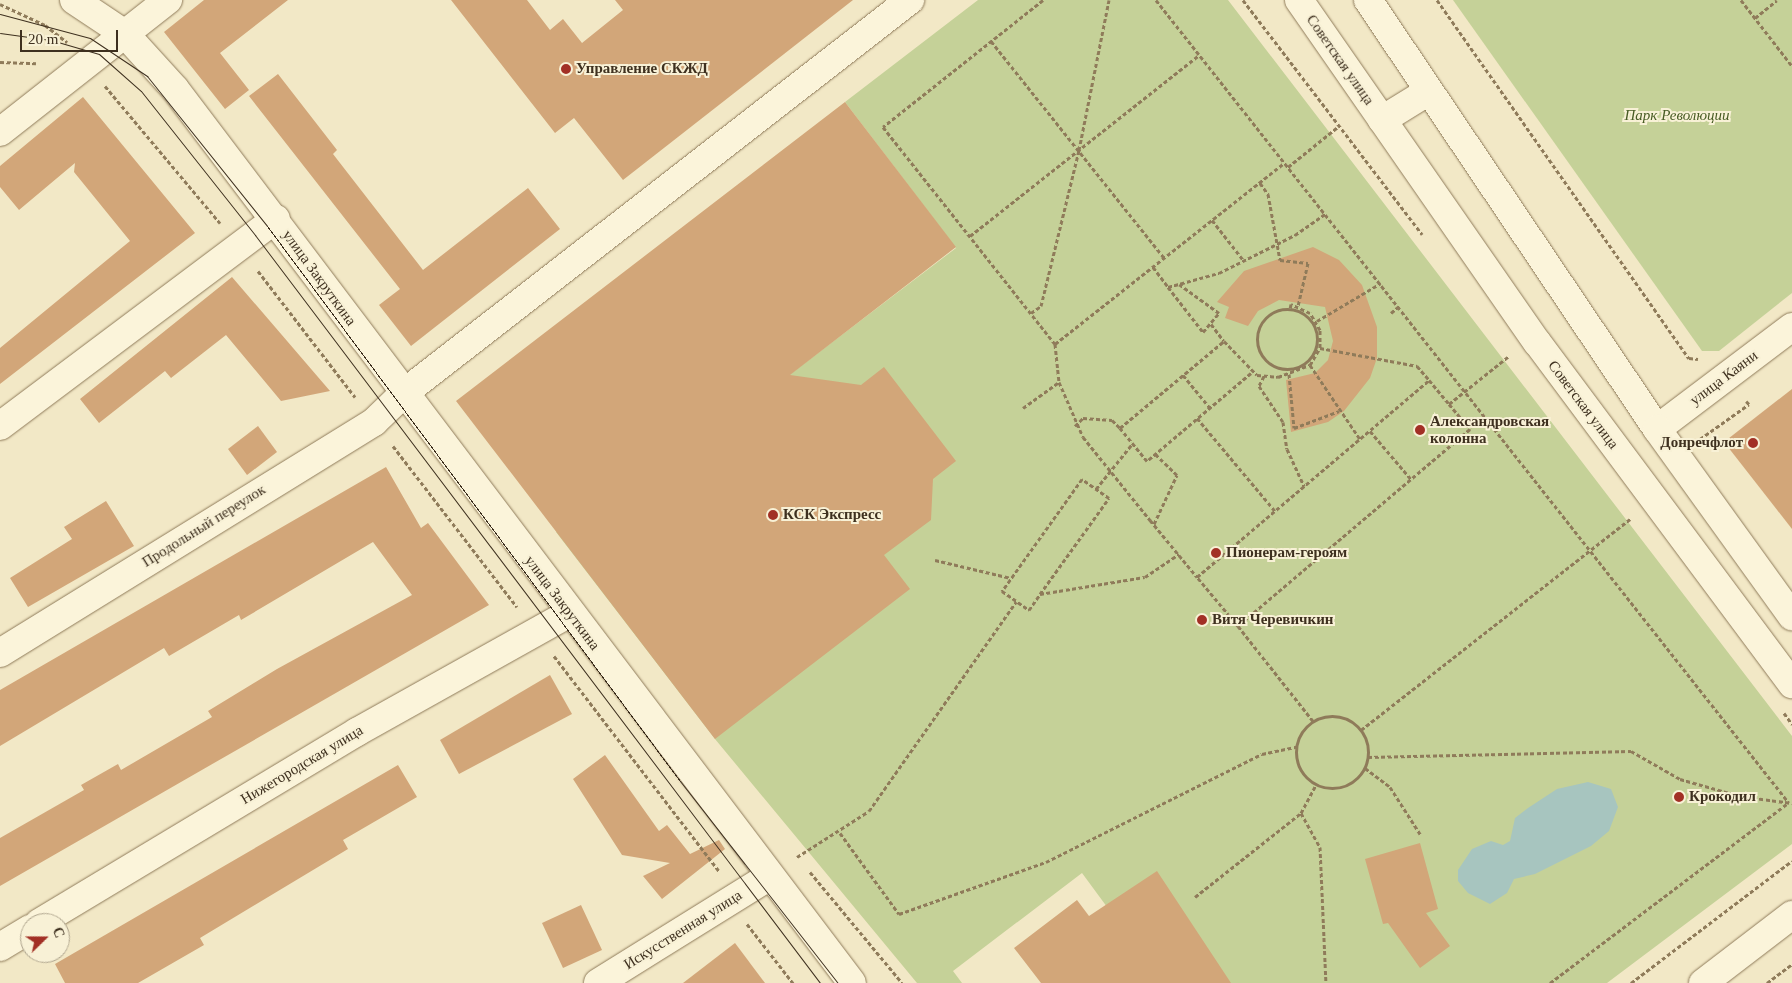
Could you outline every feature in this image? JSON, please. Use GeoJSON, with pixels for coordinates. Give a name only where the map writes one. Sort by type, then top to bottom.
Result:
{"type":"FeatureCollection","features":[{"type":"Feature","properties":{"kind":"street","name":"улица Закруткина"},"geometry":{"type":"LineString","coordinates":[[74,0],[125,34],[175,89],[276,219],[404,393],[768,877],[852,983]]}},
{"type":"Feature","properties":{"kind":"street"},"geometry":{"type":"LineString","coordinates":[[0,132],[168,0]]}},
{"type":"Feature","properties":{"kind":"street","name":"Продольный переулок"},"geometry":{"type":"LineString","coordinates":[[0,653],[374,422],[404,393],[910,0]]}},
{"type":"Feature","properties":{"kind":"street","name":"Советская улица"},"geometry":{"type":"LineString","coordinates":[[1299,0],[1537,342],[1792,684]]}},
{"type":"Feature","properties":{"kind":"street"},"geometry":{"type":"LineString","coordinates":[[1368,0],[1657,429],[1792,616]]}},
{"type":"Feature","properties":{"kind":"street","name":"Советская улица"},"geometry":{"type":"LineString","coordinates":[[1382,120],[1429,91]]}},
{"type":"Feature","properties":{"kind":"street","name":"улица Закруткина"},"geometry":{"type":"LineString","coordinates":[[0,426],[276,219]]}},
{"type":"Feature","properties":{"kind":"street","name":"улица Каяни"},"geometry":{"type":"LineString","coordinates":[[1657,429],[1792,326]]}},
{"type":"Feature","properties":{"kind":"street","name":"Нижегородская улица"},"geometry":{"type":"LineString","coordinates":[[57,913],[356,732],[570,613]]}},
{"type":"Feature","properties":{"kind":"street","name":"Искусственная улица"},"geometry":{"type":"LineString","coordinates":[[598,983],[768,877]]}},
{"type":"Feature","properties":{"kind":"street"},"geometry":{"type":"LineString","coordinates":[[1703,983],[1792,915]]}},
{"type":"Feature","properties":{"kind":"street"},"geometry":{"type":"LineString","coordinates":[[0,947],[20,935]]}},
{"type":"Feature","properties":{"kind":"path"},"geometry":{"type":"LineString","coordinates":[[1043,0],[883,126],[1055,344],[1059,382],[1075,426],[1313,721]]}},
{"type":"Feature","properties":{"kind":"path"},"geometry":{"type":"LineString","coordinates":[[1030,314],[1041,306],[1079,150],[1109,0]]}},
{"type":"Feature","properties":{"kind":"path"},"geometry":{"type":"LineString","coordinates":[[1156,0],[1790,803]]}},
{"type":"Feature","properties":{"kind":"path"},"geometry":{"type":"LineString","coordinates":[[1437,0],[1688,358],[1704,360]]}},
{"type":"Feature","properties":{"kind":"path"},"geometry":{"type":"LineString","coordinates":[[1741,0],[1792,66]]}},
{"type":"Feature","properties":{"kind":"path"},"geometry":{"type":"LineString","coordinates":[[1755,18],[1777,0]]}},
{"type":"Feature","properties":{"kind":"path"},"geometry":{"type":"LineString","coordinates":[[0,4],[45,25],[87,64],[239,247],[720,873],[729,901],[793,983]]}},
{"type":"Feature","properties":{"kind":"path"},"geometry":{"type":"LineString","coordinates":[[991,41],[1164,258]]}},
{"type":"Feature","properties":{"kind":"path"},"geometry":{"type":"LineString","coordinates":[[970,236],[1199,55]]}},
{"type":"Feature","properties":{"kind":"path"},"geometry":{"type":"LineString","coordinates":[[1288,167],[1339,126]]}},
{"type":"Feature","properties":{"kind":"path"},"geometry":{"type":"LineString","coordinates":[[1055,344],[1284,163]]}},
{"type":"Feature","properties":{"kind":"path"},"geometry":{"type":"LineString","coordinates":[[1260,183],[1268,194],[1280,260],[1308,263],[1298,306]]}},
{"type":"Feature","properties":{"kind":"path"},"geometry":{"type":"LineString","coordinates":[[1168,287],[1219,273],[1277,244],[1326,213]]}},
{"type":"Feature","properties":{"kind":"path"},"geometry":{"type":"LineString","coordinates":[[1212,220],[1244,261]]}},
{"type":"Feature","properties":{"kind":"path"},"geometry":{"type":"LineString","coordinates":[[1152,267],[1203,332],[1219,312],[1179,284]]}},
{"type":"Feature","properties":{"kind":"path"},"geometry":{"type":"LineString","coordinates":[[1317,321],[1381,283]]}},
{"type":"Feature","properties":{"kind":"path"},"geometry":{"type":"LineString","coordinates":[[1281,371],[1298,367],[1315,348],[1312,322],[1290,310],[1265,318],[1257,334],[1265,360],[1281,371],[1289,374],[1310,365],[1320,348],[1317,321],[1298,306],[1291,304],[1290,310]]}},
{"type":"Feature","properties":{"kind":"path"},"geometry":{"type":"LineString","coordinates":[[1390,314],[1399,306]]}},
{"type":"Feature","properties":{"kind":"path"},"geometry":{"type":"LineString","coordinates":[[1211,324],[1251,373],[1278,377],[1281,371]]}},
{"type":"Feature","properties":{"kind":"path"},"geometry":{"type":"LineString","coordinates":[[1120,428],[1224,340]]}},
{"type":"Feature","properties":{"kind":"path"},"geometry":{"type":"LineString","coordinates":[[1238,626],[1470,429],[1417,366],[1320,348]]}},
{"type":"Feature","properties":{"kind":"path"},"geometry":{"type":"LineString","coordinates":[[1450,404],[1512,353]]}},
{"type":"Feature","properties":{"kind":"path"},"geometry":{"type":"LineString","coordinates":[[1310,365],[1339,411],[1360,439]]}},
{"type":"Feature","properties":{"kind":"path"},"geometry":{"type":"LineString","coordinates":[[1075,426],[1083,418],[1112,420],[1147,461],[1251,373]]}},
{"type":"Feature","properties":{"kind":"path"},"geometry":{"type":"LineString","coordinates":[[1289,374],[1294,428],[1339,411]]}},
{"type":"Feature","properties":{"kind":"path"},"geometry":{"type":"LineString","coordinates":[[1183,375],[1210,408]]}},
{"type":"Feature","properties":{"kind":"path"},"geometry":{"type":"LineString","coordinates":[[1264,376],[1259,386],[1283,422],[1287,449],[1304,486]]}},
{"type":"Feature","properties":{"kind":"path"},"geometry":{"type":"LineString","coordinates":[[1705,448],[1699,440],[1748,404],[1724,379]]}},
{"type":"Feature","properties":{"kind":"path"},"geometry":{"type":"LineString","coordinates":[[1197,577],[1429,380]]}},
{"type":"Feature","properties":{"kind":"path"},"geometry":{"type":"LineString","coordinates":[[1023,408],[1059,382]]}},
{"type":"Feature","properties":{"kind":"path"},"geometry":{"type":"LineString","coordinates":[[1197,418],[1275,512]]}},
{"type":"Feature","properties":{"kind":"path"},"geometry":{"type":"LineString","coordinates":[[1370,431],[1411,479]]}},
{"type":"Feature","properties":{"kind":"path"},"geometry":{"type":"LineString","coordinates":[[1096,489],[1133,444]]}},
{"type":"Feature","properties":{"kind":"path"},"geometry":{"type":"LineString","coordinates":[[1154,524],[1177,475],[1155,454]]}},
{"type":"Feature","properties":{"kind":"path"},"geometry":{"type":"LineString","coordinates":[[1082,479],[1096,489],[1109,498],[1029,610],[1002,591],[1082,479]]}},
{"type":"Feature","properties":{"kind":"path"},"geometry":{"type":"LineString","coordinates":[[1361,730],[1636,514]]}},
{"type":"Feature","properties":{"kind":"path"},"geometry":{"type":"LineString","coordinates":[[1040,594],[1145,577],[1179,554]]}},
{"type":"Feature","properties":{"kind":"path"},"geometry":{"type":"LineString","coordinates":[[935,560],[1011,578]]}},
{"type":"Feature","properties":{"kind":"path"},"geometry":{"type":"LineString","coordinates":[[797,857],[840,833],[869,811],[897,778],[1016,602]]}},
{"type":"Feature","properties":{"kind":"path"},"geometry":{"type":"LineString","coordinates":[[840,833],[899,914],[1046,862],[1253,758],[1296,747],[1313,721],[1334,716],[1361,730],[1368,757],[1365,768],[1349,784],[1327,788],[1316,785],[1300,769],[1296,747]]}},
{"type":"Feature","properties":{"kind":"path"},"geometry":{"type":"LineString","coordinates":[[1368,757],[1437,759],[1625,750],[1680,779],[1740,796],[1790,803]]}},
{"type":"Feature","properties":{"kind":"path"},"geometry":{"type":"LineString","coordinates":[[1365,768],[1390,787],[1420,834]]}},
{"type":"Feature","properties":{"kind":"path"},"geometry":{"type":"LineString","coordinates":[[1194,897],[1301,814],[1316,785]]}},
{"type":"Feature","properties":{"kind":"path"},"geometry":{"type":"LineString","coordinates":[[1550,983],[1790,803]]}},
{"type":"Feature","properties":{"kind":"path"},"geometry":{"type":"LineString","coordinates":[[1301,814],[1320,847],[1326,983]]}},
{"type":"Feature","properties":{"kind":"path"},"geometry":{"type":"LineString","coordinates":[[1631,983],[1792,861]]}},
{"type":"Feature","properties":{"kind":"path"},"geometry":{"type":"LineString","coordinates":[[1767,983],[1792,964]]}},
{"type":"Feature","properties":{"kind":"green space"},"geometry":{"type":"Polygon","coordinates":[[[978,0],[1228,0],[1792,736],[1792,844],[1607,983],[1163,983],[1082,873],[953,971],[962,983],[917,983],[715,739],[556,532],[765,371],[776,385],[956,248],[845,102],[978,0]]]}},
{"type":"Feature","properties":{"kind":"green space","name":"Парк Революции"},"geometry":{"type":"Polygon","coordinates":[[[1453,0],[1792,0],[1792,293],[1719,351],[1702,351],[1453,0]]]}},
{"type":"Feature","properties":{"kind":"water"},"geometry":{"type":"Polygon","coordinates":[[[1588,782],[1611,789],[1618,807],[1609,831],[1591,846],[1535,874],[1514,879],[1507,893],[1490,904],[1468,893],[1458,881],[1458,870],[1472,849],[1491,841],[1503,845],[1510,841],[1515,818],[1528,808],[1557,789],[1588,782]]]}},
{"type":"Feature","properties":{"kind":"building"},"geometry":{"type":"Polygon","coordinates":[[[204,0],[288,0],[220,53],[249,90],[225,109],[164,32],[204,0]]]}},
{"type":"Feature","properties":{"kind":"building","name":"Управление СКЖД"},"geometry":{"type":"Polygon","coordinates":[[[451,0],[527,0],[550,30],[563,19],[582,43],[623,10],[615,0],[853,0],[623,180],[574,118],[555,133],[451,0]]]}},
{"type":"Feature","properties":{"kind":"building"},"geometry":{"type":"Polygon","coordinates":[[[278,74],[337,150],[333,154],[423,270],[528,188],[560,229],[411,346],[379,305],[400,289],[249,96],[278,74]]]}},
{"type":"Feature","properties":{"kind":"building"},"geometry":{"type":"Polygon","coordinates":[[[83,97],[195,233],[0,384],[0,348],[130,241],[74,172],[75,163],[19,210],[0,187],[0,166],[83,97]]]}},
{"type":"Feature","properties":{"kind":"building"},"geometry":{"type":"Polygon","coordinates":[[[845,102],[956,247],[790,375],[861,385],[884,367],[956,461],[933,479],[931,520],[884,555],[910,589],[715,739],[456,401],[845,102]]]}},
{"type":"Feature","properties":{"kind":"building"},"geometry":{"type":"Polygon","coordinates":[[[1313,247],[1339,260],[1362,285],[1377,327],[1377,358],[1370,378],[1344,411],[1328,422],[1291,432],[1286,380],[1315,373],[1328,360],[1333,341],[1325,307],[1279,300],[1258,311],[1248,326],[1225,318],[1229,307],[1217,302],[1244,271],[1313,247]]]}},
{"type":"Feature","properties":{"kind":"building"},"geometry":{"type":"Polygon","coordinates":[[[232,277],[330,391],[281,401],[226,335],[171,378],[165,371],[99,423],[80,399],[232,277]]]}},
{"type":"Feature","properties":{"kind":"building"},"geometry":{"type":"Polygon","coordinates":[[[1792,389],[1792,529],[1724,442],[1792,389]]]}},
{"type":"Feature","properties":{"kind":"building"},"geometry":{"type":"Polygon","coordinates":[[[258,426],[277,452],[247,475],[228,449],[258,426]]]}},
{"type":"Feature","properties":{"kind":"building"},"geometry":{"type":"Polygon","coordinates":[[[386,467],[421,528],[428,523],[489,605],[0,886],[0,838],[84,790],[81,785],[118,764],[121,770],[212,717],[208,711],[277,669],[412,595],[373,542],[241,620],[239,615],[169,656],[164,648],[0,746],[0,690],[386,467]]]}},
{"type":"Feature","properties":{"kind":"building"},"geometry":{"type":"Polygon","coordinates":[[[106,501],[134,546],[28,607],[10,578],[72,539],[64,527],[106,501]]]}},
{"type":"Feature","properties":{"kind":"building"},"geometry":{"type":"Polygon","coordinates":[[[550,675],[572,714],[459,774],[440,740],[550,675]]]}},
{"type":"Feature","properties":{"kind":"building"},"geometry":{"type":"Polygon","coordinates":[[[605,755],[659,831],[667,825],[690,854],[719,840],[725,849],[662,899],[643,876],[670,863],[622,855],[573,779],[605,755]]]}},
{"type":"Feature","properties":{"kind":"building"},"geometry":{"type":"Polygon","coordinates":[[[398,765],[417,797],[343,840],[348,849],[200,938],[204,945],[138,983],[65,983],[55,964],[70,963],[70,955],[398,765]]]}},
{"type":"Feature","properties":{"kind":"building"},"geometry":{"type":"Polygon","coordinates":[[[1420,843],[1438,909],[1426,913],[1450,946],[1420,968],[1388,923],[1383,924],[1365,859],[1420,843]]]}},
{"type":"Feature","properties":{"kind":"building"},"geometry":{"type":"Polygon","coordinates":[[[1157,871],[1231,983],[1041,983],[1014,948],[1077,900],[1089,916],[1157,871]]]}},
{"type":"Feature","properties":{"kind":"building"},"geometry":{"type":"Polygon","coordinates":[[[581,905],[602,950],[563,968],[542,923],[581,905]]]}},
{"type":"Feature","properties":{"kind":"building"},"geometry":{"type":"Polygon","coordinates":[[[735,943],[765,983],[683,983],[735,943]]]}},
{"type":"Feature","properties":{"kind":"tram line"},"geometry":{"type":"LineString","coordinates":[[0,14],[90,38],[147,76],[267,226],[680,781],[838,983]]}},
{"type":"Feature","properties":{"kind":"tram line"},"geometry":{"type":"LineString","coordinates":[[0,33],[51,40],[99,54],[141,91],[255,235],[820,983]]}},
{"type":"Feature","properties":{"kind":"place","name":"Управление СКЖД"},"geometry":{"type":"Point","coordinates":[566,69]}},
{"type":"Feature","properties":{"kind":"place","name":"Александровская колонна"},"geometry":{"type":"Point","coordinates":[1420,430]}},
{"type":"Feature","properties":{"kind":"place","name":"Донречфлот"},"geometry":{"type":"Point","coordinates":[1753,443]}},
{"type":"Feature","properties":{"kind":"place","name":"КСК Экспресс"},"geometry":{"type":"Point","coordinates":[773,515]}},
{"type":"Feature","properties":{"kind":"place","name":"Пионерам-героям"},"geometry":{"type":"Point","coordinates":[1216,553]}},
{"type":"Feature","properties":{"kind":"place","name":"Витя Черевичкин"},"geometry":{"type":"Point","coordinates":[1202,620]}},
{"type":"Feature","properties":{"kind":"place","name":"Крокодил"},"geometry":{"type":"Point","coordinates":[1679,797]}}]}
